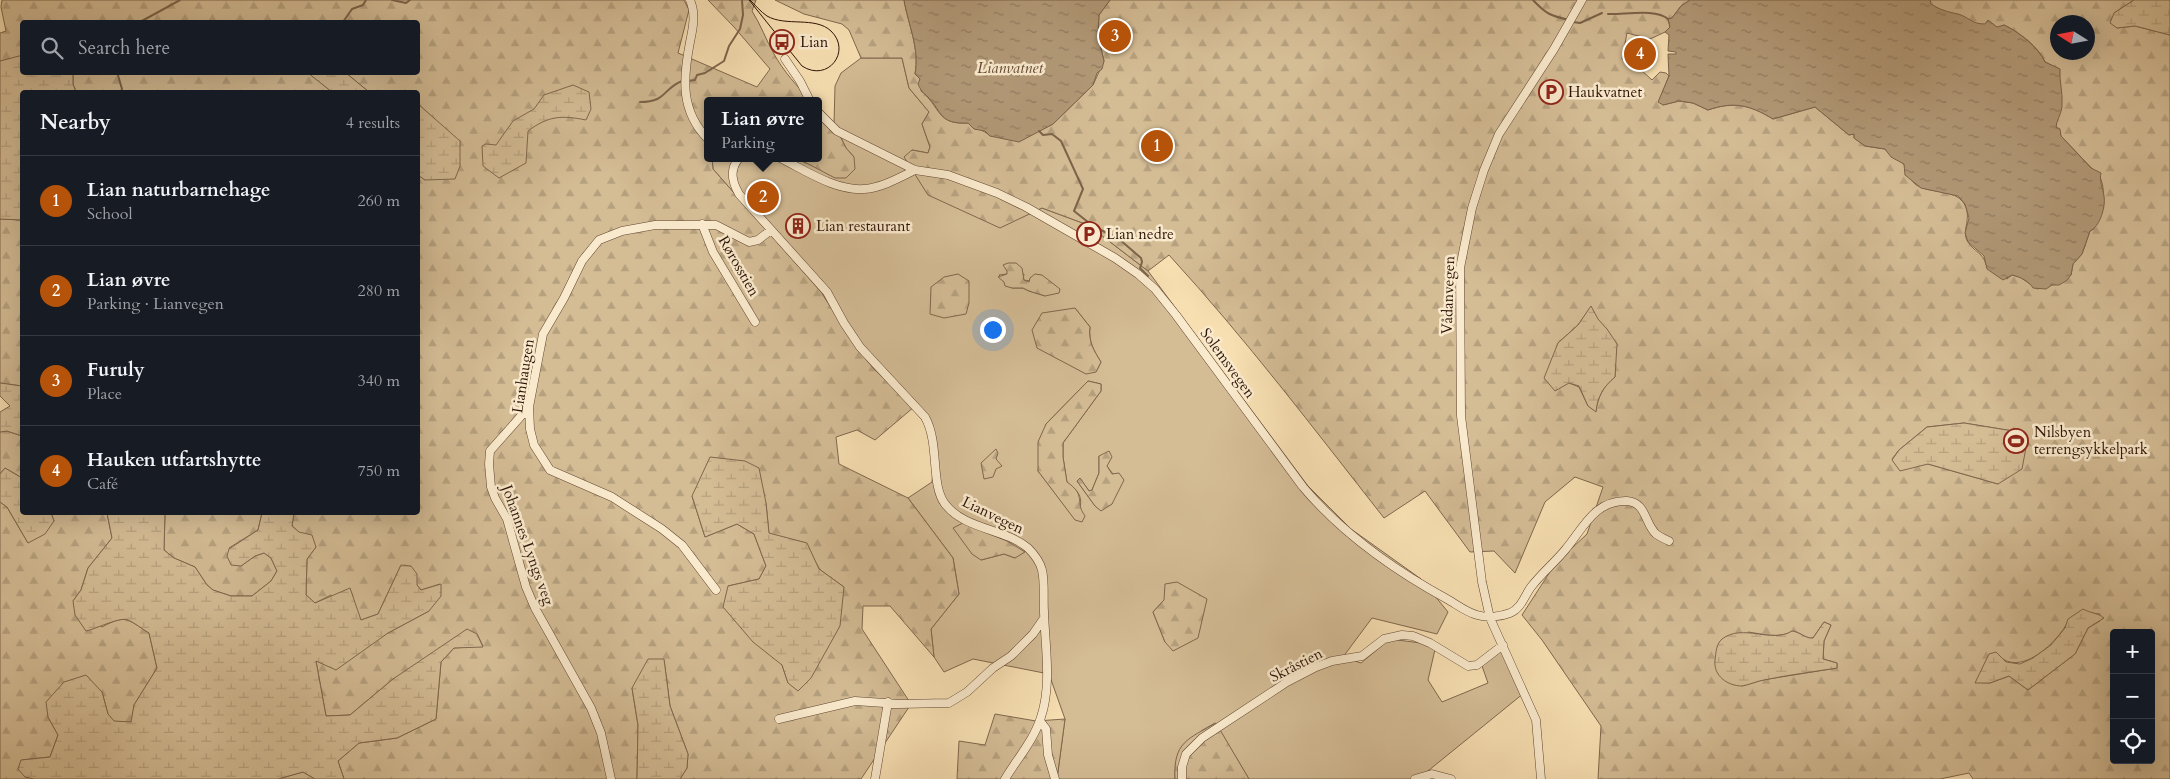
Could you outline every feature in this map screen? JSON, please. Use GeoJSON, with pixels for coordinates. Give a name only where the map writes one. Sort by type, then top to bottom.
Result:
{"type":"FeatureCollection","features":[{"type":"Feature","properties":{"kind":"street"},"geometry":{"type":"LineString","coordinates":[[690,0],[694,21],[684,71],[684,84],[696,127],[704,135]]}},
{"type":"Feature","properties":{"kind":"street","name":"Vådanvegen"},"geometry":{"type":"LineString","coordinates":[[1541,779],[1536,720],[1490,618],[1482,582],[1461,416],[1460,268],[1472,208],[1484,170],[1499,134],[1582,0]]}},
{"type":"Feature","properties":{"kind":"street"},"geometry":{"type":"LineString","coordinates":[[785,59],[808,97]]}},
{"type":"Feature","properties":{"kind":"street","name":"Solemsvegen"},"geometry":{"type":"LineString","coordinates":[[822,116],[837,131],[915,170],[948,174],[997,193],[1081,238],[1138,274],[1166,301],[1303,488],[1322,509],[1412,578],[1468,611],[1490,618]]}},
{"type":"Feature","properties":{"kind":"street","name":"Lianvegen"},"geometry":{"type":"LineString","coordinates":[[734,162],[732,177],[737,189],[827,292],[844,324],[860,348],[925,417],[931,431],[935,449],[939,491],[946,505],[967,521],[1020,543],[1037,559],[1043,578],[1046,683],[1044,707],[1040,721],[1005,779]]}},
{"type":"Feature","properties":{"kind":"street","name":"Solemsvegen"},"geometry":{"type":"LineString","coordinates":[[788,162],[835,184],[856,189],[871,188],[915,170]]}},
{"type":"Feature","properties":{"kind":"street","name":"Rørosstien"},"geometry":{"type":"LineString","coordinates":[[702,224],[713,252],[755,322]]}},
{"type":"Feature","properties":{"kind":"street","name":"Lianhaugen"},"geometry":{"type":"LineString","coordinates":[[716,590],[682,545],[662,529],[612,497],[550,470],[534,445],[530,429],[529,407],[543,334],[564,298],[582,261],[593,245],[605,237],[631,229],[655,225],[716,225],[749,242],[758,240],[771,230]]}},
{"type":"Feature","properties":{"kind":"street","name":"Johannes Lyngs veg"},"geometry":{"type":"LineString","coordinates":[[529,407],[490,451],[489,464],[492,486],[495,498],[507,519],[526,586],[535,608],[591,708],[600,733],[612,779]]}},
{"type":"Feature","properties":{"kind":"street"},"geometry":{"type":"LineString","coordinates":[[1490,618],[1511,613],[1516,609],[1532,586],[1566,548],[1586,519],[1602,507],[1625,501],[1635,503],[1643,510],[1656,534],[1669,541]]}},
{"type":"Feature","properties":{"kind":"street"},"geometry":{"type":"LineString","coordinates":[[779,719],[847,702],[944,704],[959,698],[993,668],[1011,656],[1033,634],[1044,618]]}},
{"type":"Feature","properties":{"kind":"street","name":"Skråstien"},"geometry":{"type":"LineString","coordinates":[[1182,779],[1182,767],[1186,754],[1202,738],[1287,682],[1316,667],[1332,661],[1362,656],[1384,639],[1402,635],[1413,636],[1430,643],[1468,666],[1477,665],[1502,645]]}},
{"type":"Feature","properties":{"kind":"street"},"geometry":{"type":"LineString","coordinates":[[875,779],[888,702]]}},
{"type":"Feature","properties":{"kind":"street"},"geometry":{"type":"LineString","coordinates":[[1040,721],[1046,729],[1048,755],[1055,779]]}},
{"type":"Feature","properties":{"kind":"street"},"geometry":{"type":"LineString","coordinates":[[1415,779],[1436,774],[1451,779]]}},
{"type":"Feature","properties":{"kind":"green space"},"geometry":{"type":"Polygon","coordinates":[[[2,0],[684,0],[689,10],[678,53],[757,87],[770,69],[708,0],[756,0],[752,11],[774,54],[786,73],[807,97],[704,97],[704,162],[712,162],[713,169],[821,292],[858,350],[874,369],[914,407],[875,440],[857,430],[836,437],[839,464],[908,498],[953,558],[959,594],[931,629],[934,657],[890,606],[863,606],[862,629],[911,704],[861,779],[680,779],[687,768],[688,754],[670,706],[664,660],[632,688],[638,725],[637,779],[344,779],[338,761],[359,743],[397,738],[436,719],[441,662],[454,648],[483,646],[477,634],[393,679],[350,715],[326,716],[316,661],[388,633],[429,611],[440,584],[421,590],[401,565],[378,614],[361,620],[331,595],[315,603],[306,595],[307,559],[316,547],[292,526],[294,515],[420,515],[420,176],[425,180],[460,142],[420,106],[420,90],[367,90],[348,75],[420,75],[420,20],[20,20],[20,56],[0,61],[0,33],[6,31],[1,7],[2,0]],[[692,496],[705,537],[737,524],[754,534],[766,566],[759,579],[728,586],[782,665],[788,683],[844,587],[819,569],[806,543],[769,534],[766,503],[692,496]]]}},
{"type":"Feature","properties":{"kind":"green space"},"geometry":{"type":"Polygon","coordinates":[[[775,0],[904,0],[915,46],[915,74],[920,79],[921,91],[944,118],[958,123],[968,123],[990,136],[1039,131],[1053,124],[1093,85],[1104,61],[1098,36],[1099,15],[1110,0],[1690,0],[1681,6],[1672,18],[1668,19],[1670,27],[1665,32],[1650,39],[1627,33],[1622,59],[1641,70],[1652,80],[1660,72],[1666,73],[1669,76],[1659,101],[1663,105],[1679,101],[1693,103],[1708,110],[1734,105],[1742,106],[1757,110],[1773,119],[1815,107],[1849,135],[1854,134],[1854,138],[1865,146],[1885,149],[1904,164],[1912,181],[1917,185],[1959,198],[1966,208],[1965,233],[1968,242],[1981,255],[1986,265],[2007,279],[2012,275],[2020,277],[2037,289],[2052,285],[2071,275],[2073,264],[2082,254],[2090,231],[2094,229],[2101,210],[2103,191],[2100,177],[2061,136],[2056,127],[2057,118],[2061,110],[2059,69],[2045,62],[2033,46],[2010,28],[2004,25],[1998,28],[1977,24],[1959,15],[1933,6],[1930,4],[1930,0],[2134,0],[2114,13],[2117,28],[2135,26],[2170,35],[2170,779],[1973,779],[1969,773],[1940,779],[1598,779],[1601,726],[1542,640],[1522,615],[1555,564],[1587,534],[1603,487],[1575,477],[1545,502],[1515,573],[1494,551],[1470,552],[1425,491],[1384,518],[1306,418],[1169,255],[1148,271],[1088,225],[1042,208],[1000,228],[928,195],[904,157],[912,150],[928,153],[930,147],[922,124],[929,112],[909,88],[902,58],[861,58],[849,30],[842,24],[804,14],[775,0]],[[1591,307],[1578,325],[1558,343],[1569,383],[1579,387],[1588,406],[1596,411],[1602,392],[1615,377],[1615,364],[1607,329],[1598,320],[1591,307]],[[1964,423],[1927,427],[1899,450],[1892,459],[1928,464],[1998,484],[2013,431],[1964,423]],[[2091,613],[2069,619],[2057,638],[2037,655],[2026,661],[2015,663],[2005,660],[1996,652],[1990,683],[2009,676],[2028,690],[2075,654],[2088,628],[2100,621],[2100,614],[2091,613]],[[1824,622],[1813,638],[1793,631],[1783,635],[1765,635],[1748,632],[1742,686],[1762,680],[1837,668],[1837,663],[1823,659],[1824,641],[1831,625],[1824,622]]]}},
{"type":"Feature","properties":{"kind":"green space"},"geometry":{"type":"Polygon","coordinates":[[[2134,0],[2170,0],[2170,35],[2135,26],[2117,28],[2110,23],[2114,13],[2134,0]]]}},
{"type":"Feature","properties":{"kind":"green space"},"geometry":{"type":"Polygon","coordinates":[[[20,56],[20,75],[73,75],[75,90],[20,90],[20,220],[0,219],[0,61],[20,56]]]}},
{"type":"Feature","properties":{"kind":"green space"},"geometry":{"type":"Polygon","coordinates":[[[861,58],[902,58],[909,88],[929,112],[922,124],[930,147],[928,153],[912,150],[1000,227],[1042,208],[1088,225],[1148,271],[1308,486],[1351,529],[1421,579],[1448,612],[1437,634],[1372,618],[1343,657],[1361,663],[1390,639],[1436,645],[1428,680],[1442,702],[1488,683],[1481,663],[1501,650],[1524,693],[1418,779],[1249,779],[1215,723],[1201,731],[1175,771],[1175,779],[1057,779],[1065,719],[1049,674],[973,659],[944,672],[934,657],[931,629],[959,594],[953,558],[908,498],[932,482],[934,457],[926,423],[914,407],[874,369],[858,350],[821,292],[713,169],[712,162],[805,163],[854,157],[846,148],[834,124],[835,86],[841,73],[861,58]],[[1008,271],[1007,274],[999,275],[1012,288],[1023,288],[1045,296],[1031,281],[1023,280],[1024,274],[1008,271]],[[1075,308],[1096,372],[1101,362],[1091,341],[1090,327],[1075,308]],[[1088,381],[1046,424],[1038,471],[1075,519],[1081,503],[1079,495],[1067,483],[1063,443],[1101,391],[1101,384],[1088,381]],[[1099,456],[1099,473],[1092,490],[1089,491],[1080,478],[1077,481],[1095,506],[1101,510],[1112,504],[1113,474],[1099,456]],[[1007,541],[981,560],[1004,554],[1015,558],[1007,541]],[[1164,600],[1153,612],[1165,642],[1164,600]]]}},
{"type":"Feature","properties":{"kind":"green space"},"geometry":{"type":"Polygon","coordinates":[[[73,75],[312,75],[330,90],[75,90],[73,75]]]}},
{"type":"Feature","properties":{"kind":"green space"},"geometry":{"type":"Polygon","coordinates":[[[311,75],[348,75],[367,90],[329,90],[311,75]]]}},
{"type":"Feature","properties":{"kind":"green space"},"geometry":{"type":"Polygon","coordinates":[[[573,85],[589,92],[591,109],[586,120],[562,117],[542,122],[535,126],[528,131],[526,163],[499,178],[483,166],[482,146],[486,144],[496,145],[513,121],[534,109],[544,95],[573,85]]]}},
{"type":"Feature","properties":{"kind":"green space"},"geometry":{"type":"Polygon","coordinates":[[[420,106],[460,141],[460,166],[455,179],[425,180],[420,176],[420,106]]]}},
{"type":"Feature","properties":{"kind":"green space"},"geometry":{"type":"Polygon","coordinates":[[[822,112],[834,124],[846,148],[854,157],[855,169],[846,178],[835,178],[805,162],[822,162],[822,112]]]}},
{"type":"Feature","properties":{"kind":"green space"},"geometry":{"type":"Polygon","coordinates":[[[0,219],[20,220],[20,386],[0,383],[0,219]]]}},
{"type":"Feature","properties":{"kind":"green space"},"geometry":{"type":"Polygon","coordinates":[[[1016,263],[1022,268],[1024,280],[1029,282],[1030,278],[1035,274],[1042,275],[1060,289],[1059,293],[1045,296],[1023,288],[1005,286],[1004,282],[998,277],[1007,274],[1003,265],[1016,263]]]}},
{"type":"Feature","properties":{"kind":"green space"},"geometry":{"type":"Polygon","coordinates":[[[958,274],[969,281],[969,303],[966,314],[944,318],[930,314],[931,287],[944,277],[958,274]]]}},
{"type":"Feature","properties":{"kind":"green space"},"geometry":{"type":"Polygon","coordinates":[[[1591,306],[1598,319],[1617,344],[1615,377],[1602,392],[1596,412],[1588,406],[1579,386],[1569,383],[1555,391],[1544,378],[1558,343],[1578,325],[1591,306]]]}},
{"type":"Feature","properties":{"kind":"green space"},"geometry":{"type":"Polygon","coordinates":[[[1075,308],[1090,327],[1091,341],[1101,362],[1096,372],[1086,374],[1037,348],[1032,330],[1042,313],[1075,308]]]}},
{"type":"Feature","properties":{"kind":"green space"},"geometry":{"type":"Polygon","coordinates":[[[1088,381],[1101,384],[1101,391],[1063,443],[1067,482],[1079,495],[1080,506],[1085,516],[1082,522],[1075,520],[1038,471],[1038,442],[1046,424],[1088,381]]]}},
{"type":"Feature","properties":{"kind":"green space"},"geometry":{"type":"Polygon","coordinates":[[[0,383],[20,386],[20,435],[7,431],[0,432],[0,412],[10,406],[0,396],[0,383]]]}},
{"type":"Feature","properties":{"kind":"green space"},"geometry":{"type":"Polygon","coordinates":[[[1964,423],[2013,431],[2027,442],[2022,469],[1998,484],[1928,464],[1900,471],[1892,460],[1899,450],[1927,427],[1964,423]]]}},
{"type":"Feature","properties":{"kind":"green space"},"geometry":{"type":"Polygon","coordinates":[[[7,431],[20,435],[20,477],[5,468],[0,474],[0,432],[7,431]]]}},
{"type":"Feature","properties":{"kind":"green space"},"geometry":{"type":"Polygon","coordinates":[[[996,449],[998,453],[996,459],[1002,466],[996,469],[993,477],[984,479],[981,463],[996,449]]]}},
{"type":"Feature","properties":{"kind":"green space"},"geometry":{"type":"Polygon","coordinates":[[[1109,451],[1112,457],[1107,466],[1112,474],[1119,473],[1124,480],[1112,504],[1101,511],[1095,506],[1077,481],[1080,478],[1089,491],[1092,490],[1099,473],[1099,456],[1109,451]]]}},
{"type":"Feature","properties":{"kind":"green space"},"geometry":{"type":"Polygon","coordinates":[[[710,457],[745,461],[759,468],[766,503],[769,533],[807,543],[819,569],[844,587],[840,626],[811,678],[798,691],[788,683],[782,665],[753,642],[723,607],[728,586],[759,579],[766,566],[754,534],[737,524],[705,537],[692,496],[710,457]]]}},
{"type":"Feature","properties":{"kind":"green space"},"geometry":{"type":"Polygon","coordinates":[[[5,468],[20,477],[20,515],[52,515],[54,521],[45,534],[28,543],[7,507],[0,502],[0,474],[5,468]]]}},
{"type":"Feature","properties":{"kind":"green space"},"geometry":{"type":"Polygon","coordinates":[[[0,502],[7,507],[28,543],[54,521],[52,515],[107,515],[112,538],[88,568],[81,590],[73,601],[102,627],[122,619],[136,624],[149,633],[157,668],[134,705],[132,722],[114,722],[108,714],[102,692],[48,717],[58,735],[50,757],[22,760],[25,777],[34,779],[0,779],[0,502]]]}},
{"type":"Feature","properties":{"kind":"green space"},"geometry":{"type":"Polygon","coordinates":[[[107,515],[165,515],[164,550],[174,558],[195,567],[207,585],[213,590],[231,596],[252,596],[271,581],[277,571],[271,558],[264,553],[255,556],[241,566],[231,565],[227,556],[229,549],[258,530],[262,515],[294,515],[292,526],[299,532],[312,535],[316,547],[307,559],[306,595],[315,603],[350,588],[361,620],[378,614],[401,565],[411,566],[417,574],[417,585],[421,590],[441,584],[441,596],[429,611],[388,633],[336,670],[316,661],[326,716],[350,715],[393,679],[467,629],[477,634],[483,647],[454,648],[441,662],[436,719],[397,738],[359,743],[338,761],[344,779],[315,779],[303,772],[278,779],[34,779],[25,777],[18,769],[21,760],[50,757],[58,735],[48,717],[46,702],[64,682],[86,675],[102,692],[108,714],[114,721],[131,722],[134,705],[157,668],[149,633],[136,624],[125,619],[86,631],[75,615],[73,601],[81,590],[88,568],[112,538],[107,515]]]}},
{"type":"Feature","properties":{"kind":"green space"},"geometry":{"type":"Polygon","coordinates":[[[165,515],[262,515],[258,530],[229,548],[241,566],[255,556],[264,553],[271,558],[277,571],[271,581],[252,596],[231,596],[213,590],[207,585],[195,567],[174,558],[164,550],[165,515]]]}},
{"type":"Feature","properties":{"kind":"green space"},"geometry":{"type":"Polygon","coordinates":[[[963,523],[1007,541],[1025,552],[1015,558],[1004,554],[981,560],[972,554],[953,528],[963,523]]]}},
{"type":"Feature","properties":{"kind":"green space"},"geometry":{"type":"Polygon","coordinates":[[[1177,582],[1207,599],[1198,638],[1173,651],[1165,642],[1153,612],[1164,600],[1165,584],[1177,582]]]}},
{"type":"Feature","properties":{"kind":"green space"},"geometry":{"type":"Polygon","coordinates":[[[2083,609],[2104,618],[2088,628],[2075,654],[2028,690],[2009,676],[1990,683],[1975,683],[1989,654],[1996,652],[2006,662],[2020,664],[2033,658],[2051,645],[2065,628],[2068,619],[2083,609]]]}},
{"type":"Feature","properties":{"kind":"green space"},"geometry":{"type":"Polygon","coordinates":[[[1824,622],[1831,625],[1824,641],[1823,659],[1837,663],[1837,668],[1773,678],[1742,686],[1727,682],[1716,671],[1717,646],[1722,639],[1730,635],[1748,633],[1776,635],[1792,631],[1813,638],[1824,622]]]}},
{"type":"Feature","properties":{"kind":"green space"},"geometry":{"type":"Polygon","coordinates":[[[648,659],[664,659],[670,706],[688,754],[687,768],[680,779],[637,779],[638,725],[632,688],[648,659]]]}},
{"type":"Feature","properties":{"kind":"green space"},"geometry":{"type":"Polygon","coordinates":[[[995,714],[1036,721],[1065,719],[1057,779],[957,779],[959,741],[985,745],[995,714]]]}},
{"type":"Feature","properties":{"kind":"green space"},"geometry":{"type":"Polygon","coordinates":[[[1216,723],[1249,779],[1175,779],[1177,757],[1184,743],[1216,723]]]}},
{"type":"Feature","properties":{"kind":"green space"},"geometry":{"type":"Polygon","coordinates":[[[303,772],[315,779],[278,779],[303,772]]]}},
{"type":"Feature","properties":{"kind":"water","name":"Lianvatnet"},"geometry":{"type":"Polygon","coordinates":[[[904,0],[1110,0],[1099,15],[1098,36],[1104,61],[1102,69],[1097,73],[1093,85],[1053,124],[1019,142],[990,136],[985,131],[974,129],[968,123],[952,122],[947,119],[920,88],[918,84],[920,79],[915,74],[915,46],[904,0]]]}},
{"type":"Feature","properties":{"kind":"water","name":"Haukvatnet"},"geometry":{"type":"Polygon","coordinates":[[[1690,0],[1930,0],[1931,4],[1962,15],[1973,22],[1985,24],[1988,20],[1997,27],[2004,25],[2022,36],[2038,51],[2045,62],[2060,69],[2062,105],[2056,127],[2060,129],[2061,136],[2091,168],[2101,173],[2104,193],[2103,210],[2097,225],[2090,231],[2082,254],[2073,264],[2071,275],[2059,285],[2052,285],[2046,289],[2033,288],[2029,283],[2012,275],[2003,280],[1987,269],[1984,256],[1968,242],[1965,233],[1969,218],[1965,204],[1958,196],[1921,188],[1905,175],[1904,164],[1891,157],[1885,149],[1865,146],[1854,138],[1854,134],[1849,135],[1815,107],[1773,119],[1757,110],[1742,106],[1717,107],[1708,110],[1693,103],[1679,101],[1663,105],[1658,102],[1669,76],[1668,54],[1676,54],[1676,52],[1668,51],[1669,35],[1665,32],[1670,27],[1668,19],[1672,18],[1681,6],[1690,0]]]}},
{"type":"Feature","properties":{"kind":"waterway"},"geometry":{"type":"LineString","coordinates":[[144,20],[180,0]]}},
{"type":"Feature","properties":{"kind":"waterway"},"geometry":{"type":"LineString","coordinates":[[344,20],[352,9],[363,5],[366,0]]}},
{"type":"Feature","properties":{"kind":"waterway"},"geometry":{"type":"LineString","coordinates":[[392,0],[406,3],[410,0]]}},
{"type":"Feature","properties":{"kind":"waterway"},"geometry":{"type":"LineString","coordinates":[[688,81],[695,80],[697,75],[705,73],[724,61],[729,46],[740,29],[743,15],[742,0]]}},
{"type":"Feature","properties":{"kind":"waterway"},"geometry":{"type":"LineString","coordinates":[[1533,0],[1549,14],[1569,20]]}},
{"type":"Feature","properties":{"kind":"waterway"},"geometry":{"type":"LineString","coordinates":[[1573,22],[1580,23],[1602,13]]}},
{"type":"Feature","properties":{"kind":"waterway"},"geometry":{"type":"LineString","coordinates":[[1608,14],[1648,13],[1668,19]]}},
{"type":"Feature","properties":{"kind":"waterway"},"geometry":{"type":"LineString","coordinates":[[118,75],[122,90]]}},
{"type":"Feature","properties":{"kind":"waterway"},"geometry":{"type":"LineString","coordinates":[[640,102],[655,100],[682,81]]}},
{"type":"Feature","properties":{"kind":"waterway"},"geometry":{"type":"LineString","coordinates":[[1039,131],[1043,135],[1052,134],[1061,141],[1083,189],[1074,211],[1088,222]]}},
{"type":"Feature","properties":{"kind":"waterway"},"geometry":{"type":"LineString","coordinates":[[1093,226],[1119,239],[1141,258],[1140,268],[1148,276]]}},
{"type":"Feature","properties":{"kind":"tram line"},"geometry":{"type":"LineString","coordinates":[[749,0],[802,66],[820,71],[828,68],[834,62],[838,55],[839,47],[837,39],[831,31],[817,24],[783,21],[767,16],[750,0]]}},
{"type":"Feature","properties":{"kind":"place","name":"Furuly"},"geometry":{"type":"Point","coordinates":[1115,36]}},
{"type":"Feature","properties":{"kind":"place","name":"Lian"},"geometry":{"type":"Point","coordinates":[782,42]}},
{"type":"Feature","properties":{"kind":"place","name":"Hauken utfartshytte"},"geometry":{"type":"Point","coordinates":[1640,54]}},
{"type":"Feature","properties":{"kind":"place","name":"Haukvatnet"},"geometry":{"type":"Point","coordinates":[1551,92]}},
{"type":"Feature","properties":{"kind":"place","name":"Lian naturbarnehage"},"geometry":{"type":"Point","coordinates":[1157,146]}},
{"type":"Feature","properties":{"kind":"place","name":"Lian øvre"},"geometry":{"type":"Point","coordinates":[763,197]}},
{"type":"Feature","properties":{"kind":"place","name":"Lian restaurant"},"geometry":{"type":"Point","coordinates":[798,226]}},
{"type":"Feature","properties":{"kind":"place","name":"Lian nedre"},"geometry":{"type":"Point","coordinates":[1089,234]}},
{"type":"Feature","properties":{"kind":"place","name":"Nilsbyen terrengsykkelpark"},"geometry":{"type":"Point","coordinates":[2016,441]}}]}
